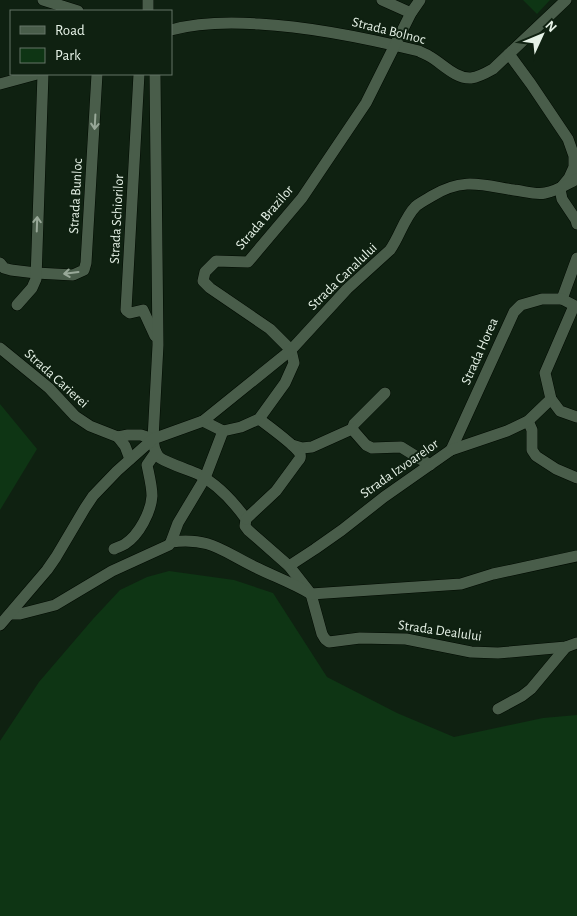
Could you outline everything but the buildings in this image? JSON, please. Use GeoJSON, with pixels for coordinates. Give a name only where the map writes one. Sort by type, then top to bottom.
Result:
{"type":"FeatureCollection","features":[{"type":"Feature","properties":{"kind":"street"},"geometry":{"type":"LineString","coordinates":[[42,0],[75,10]]}},
{"type":"Feature","properties":{"kind":"street"},"geometry":{"type":"LineString","coordinates":[[382,0],[411,13]]}},
{"type":"Feature","properties":{"kind":"street","name":"Strada Brazilor"},"geometry":{"type":"LineString","coordinates":[[291,350],[270,328],[210,288],[203,280],[205,272],[216,262],[248,262],[302,198],[366,103],[394,45],[420,0]]}},
{"type":"Feature","properties":{"kind":"street","name":"Strada Bolnoc"},"geometry":{"type":"LineString","coordinates":[[172,30],[231,22],[318,29],[418,51],[464,78],[472,78],[493,69],[566,0]]}},
{"type":"Feature","properties":{"kind":"street"},"geometry":{"type":"LineString","coordinates":[[509,54],[573,142],[574,167],[569,178],[560,189],[562,199],[577,224]]}},
{"type":"Feature","properties":{"kind":"street"},"geometry":{"type":"LineString","coordinates":[[0,84],[33,75]]}},
{"type":"Feature","properties":{"kind":"street"},"geometry":{"type":"LineString","coordinates":[[16,305],[32,288],[36,279],[42,75]]}},
{"type":"Feature","properties":{"kind":"street","name":"Strada Bunloc"},"geometry":{"type":"LineString","coordinates":[[0,263],[4,268],[11,270],[36,273],[73,275],[84,270],[98,75]]}},
{"type":"Feature","properties":{"kind":"street","name":"Strada Schiorilor"},"geometry":{"type":"LineString","coordinates":[[139,75],[126,310],[130,313],[143,310],[158,345]]}},
{"type":"Feature","properties":{"kind":"street","name":"Strada Schiorilor"},"geometry":{"type":"LineString","coordinates":[[155,75],[158,345],[153,439],[156,452]]}},
{"type":"Feature","properties":{"kind":"street","name":"Strada Canalului"},"geometry":{"type":"LineString","coordinates":[[153,439],[203,421],[291,350],[347,289],[390,250],[408,217],[426,199],[440,191],[464,183],[545,193],[560,189],[577,179]]}},
{"type":"Feature","properties":{"kind":"street"},"geometry":{"type":"LineString","coordinates":[[577,258],[562,300],[576,307],[545,373],[550,399],[560,411],[577,417]]}},
{"type":"Feature","properties":{"kind":"street","name":"Strada Horea"},"geometry":{"type":"LineString","coordinates":[[451,450],[514,312],[521,305],[542,299],[562,300]]}},
{"type":"Feature","properties":{"kind":"street","name":"Strada Carierei"},"geometry":{"type":"LineString","coordinates":[[0,348],[49,388],[75,416],[90,426],[118,438],[128,435],[141,435],[153,439]]}},
{"type":"Feature","properties":{"kind":"street"},"geometry":{"type":"LineString","coordinates":[[203,421],[223,432],[241,427],[258,419],[285,383],[294,363],[291,350]]}},
{"type":"Feature","properties":{"kind":"street"},"geometry":{"type":"LineString","coordinates":[[292,445],[302,448],[312,447],[352,429],[354,424],[385,393]]}},
{"type":"Feature","properties":{"kind":"street","name":"Strada Izvoarelor"},"geometry":{"type":"LineString","coordinates":[[289,566],[328,540],[451,450],[507,431],[528,421],[550,399]]}},
{"type":"Feature","properties":{"kind":"street"},"geometry":{"type":"LineString","coordinates":[[258,419],[292,445],[300,453],[300,457],[276,491],[246,519],[245,526],[289,566],[311,594]]}},
{"type":"Feature","properties":{"kind":"street"},"geometry":{"type":"LineString","coordinates":[[528,421],[532,430],[532,450],[536,456],[556,469],[577,478]]}},
{"type":"Feature","properties":{"kind":"street"},"geometry":{"type":"LineString","coordinates":[[352,429],[366,445],[372,448],[401,447],[430,465]]}},
{"type":"Feature","properties":{"kind":"street"},"geometry":{"type":"LineString","coordinates":[[171,542],[178,523],[205,478],[223,432]]}},
{"type":"Feature","properties":{"kind":"street"},"geometry":{"type":"LineString","coordinates":[[118,438],[125,446],[130,459]]}},
{"type":"Feature","properties":{"kind":"street"},"geometry":{"type":"LineString","coordinates":[[0,625],[47,570],[93,496],[117,471],[153,439]]}},
{"type":"Feature","properties":{"kind":"street"},"geometry":{"type":"LineString","coordinates":[[114,548],[125,545],[144,523],[152,498],[147,464],[156,452],[160,458],[205,478],[230,499],[246,519]]}},
{"type":"Feature","properties":{"kind":"street"},"geometry":{"type":"LineString","coordinates":[[10,614],[20,614],[56,605],[112,571],[171,542],[186,540],[218,547],[311,594],[461,584],[493,574],[577,556],[577,551]]}},
{"type":"Feature","properties":{"kind":"street","name":"Strada Dealului"},"geometry":{"type":"LineString","coordinates":[[311,594],[322,634],[328,642],[360,638],[406,639],[471,652],[498,653],[572,645]]}},
{"type":"Feature","properties":{"kind":"street"},"geometry":{"type":"LineString","coordinates":[[498,708],[522,696],[531,689],[572,645]]}},
{"type":"Feature","properties":{"kind":"green space"},"geometry":{"type":"Polygon","coordinates":[[[523,0],[550,0],[537,14],[523,0]]]}},
{"type":"Feature","properties":{"kind":"green space"},"geometry":{"type":"Polygon","coordinates":[[[0,404],[37,449],[0,510],[0,404]]]}},
{"type":"Feature","properties":{"kind":"green space"},"geometry":{"type":"Polygon","coordinates":[[[169,571],[234,580],[273,593],[327,677],[397,713],[454,737],[543,718],[577,715],[577,916],[0,916],[0,741],[39,682],[120,590],[147,577],[169,571]]]}}]}
